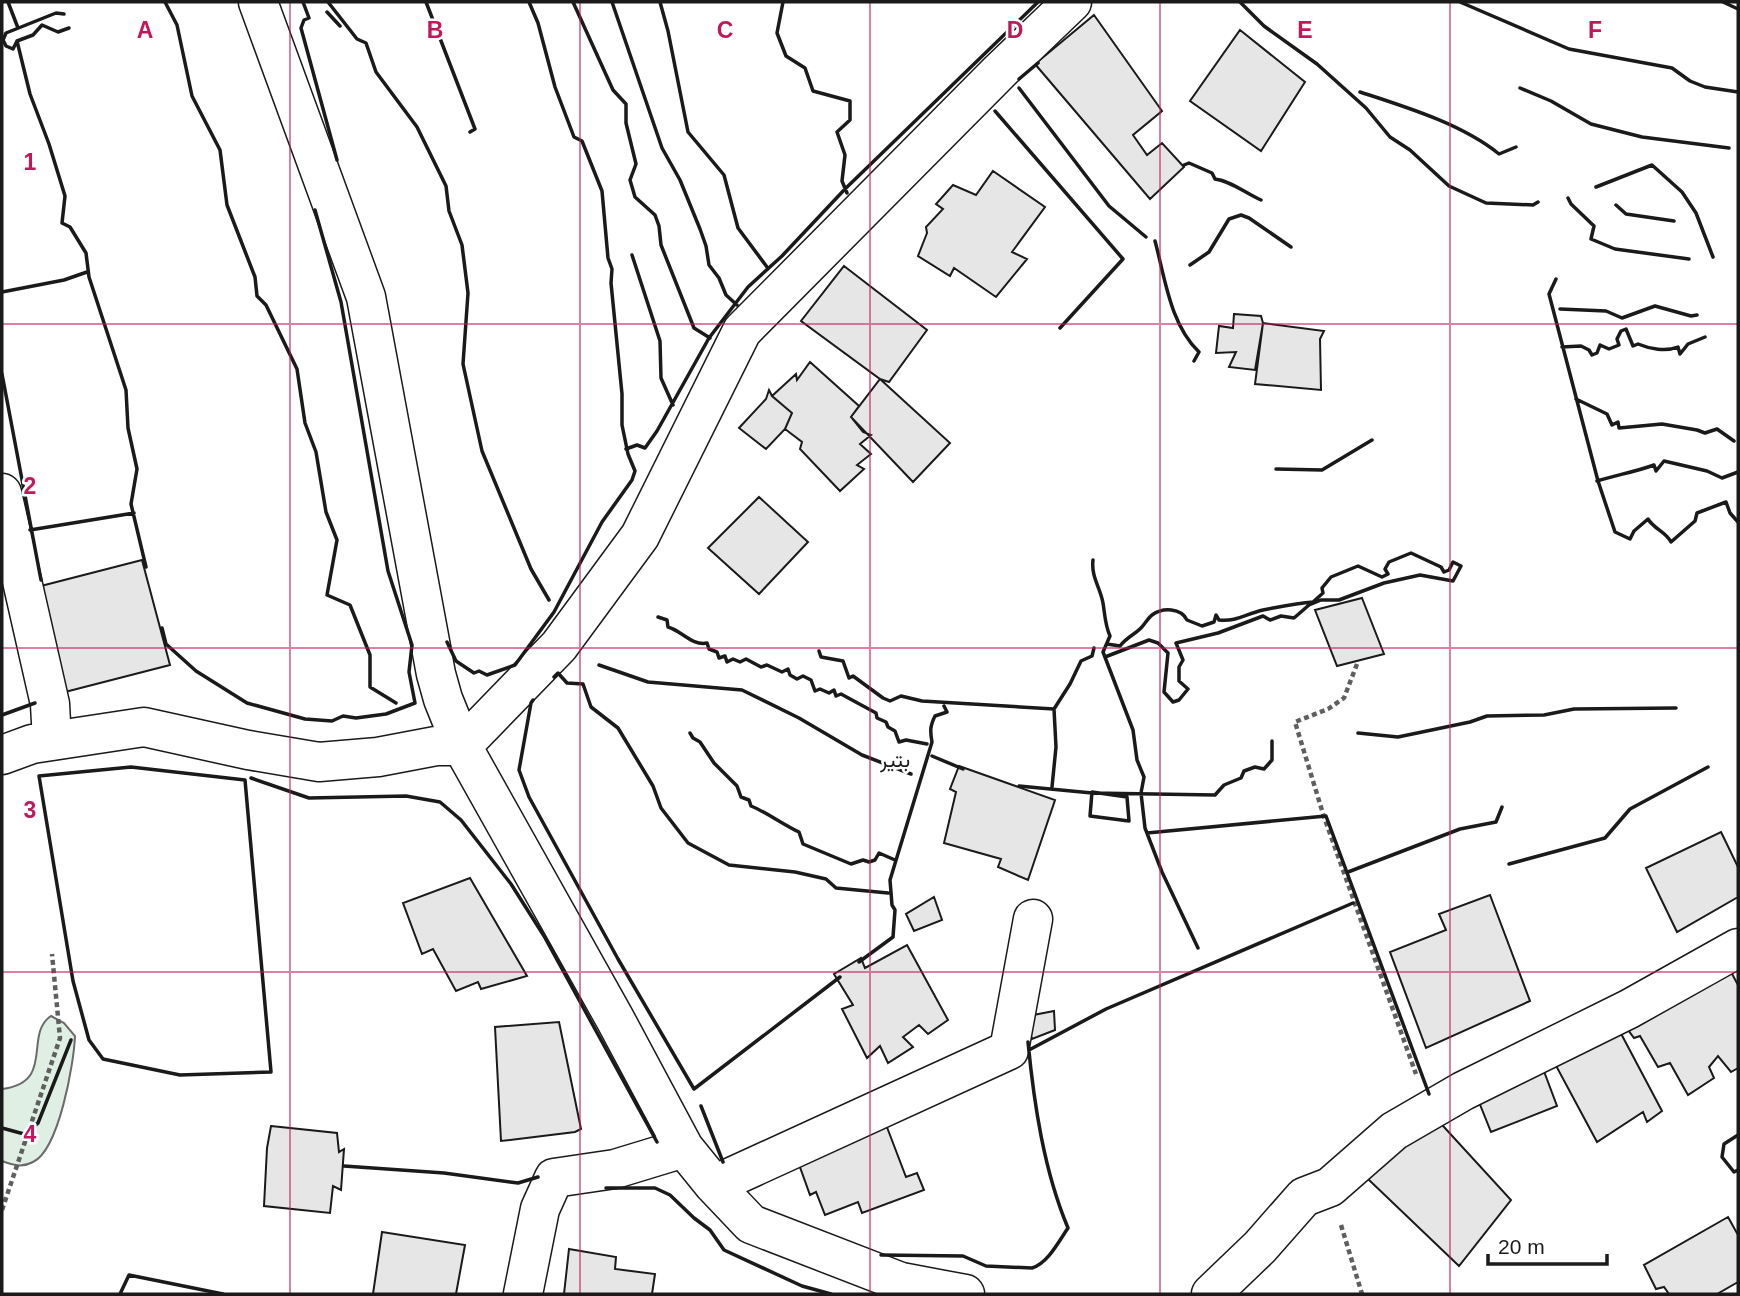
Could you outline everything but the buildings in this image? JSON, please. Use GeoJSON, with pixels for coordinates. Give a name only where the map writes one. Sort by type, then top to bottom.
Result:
{"type":"FeatureCollection","features":[{"type":"Feature","properties":{"kind":"street"},"geometry":{"type":"LineString","coordinates":[[258,2],[366,297],[436,674],[462,746],[684,1148],[713,1185],[751,1224],[901,1282],[965,1294]]}},
{"type":"Feature","properties":{"kind":"street"},"geometry":{"type":"LineString","coordinates":[[51,723],[145,727],[248,750],[319,762],[378,757],[436,746],[462,746],[559,646],[640,536],[741,331],[1072,2]]}},
{"type":"Feature","properties":{"kind":"street"},"geometry":{"type":"LineString","coordinates":[[2,493],[51,723]]}},
{"type":"Feature","properties":{"kind":"street"},"geometry":{"type":"LineString","coordinates":[[2,755],[32,744],[51,723]]}},
{"type":"Feature","properties":{"kind":"street"},"geometry":{"type":"LineString","coordinates":[[713,1185],[1009,1050],[1033,919]]}},
{"type":"Feature","properties":{"kind":"street"},"geometry":{"type":"LineString","coordinates":[[1211,1294],[1259,1247],[1304,1197],[1330,1187],[1394,1131],[1429,1110],[1629,1009],[1738,948]]}},
{"type":"Feature","properties":{"kind":"street"},"geometry":{"type":"LineString","coordinates":[[523,1294],[540,1209],[554,1178],[615,1168],[684,1148]]}},
{"type":"Feature","properties":{"kind":"path"},"geometry":{"type":"LineString","coordinates":[[1357,664],[1344,698],[1328,709],[1295,722],[1324,817],[1429,1110]]}},
{"type":"Feature","properties":{"kind":"path"},"geometry":{"type":"LineString","coordinates":[[2,1210],[60,1038],[52,954]]}},
{"type":"Feature","properties":{"kind":"path"},"geometry":{"type":"LineString","coordinates":[[1330,1187],[1362,1294]]}},
{"type":"Feature","properties":{"kind":"green space"},"geometry":{"type":"Polygon","coordinates":[[[51,1016],[64,1023],[75,1036],[63,1105],[50,1141],[42,1154],[29,1164],[10,1164],[2,1161],[2,1089],[18,1085],[28,1077],[34,1068],[39,1034],[43,1024],[51,1016]]]}},
{"type":"Feature","properties":{"kind":"wall"},"geometry":{"type":"LineString","coordinates":[[8,2],[18,28]]}},
{"type":"Feature","properties":{"kind":"wall"},"geometry":{"type":"LineString","coordinates":[[165,2],[177,25],[192,96],[220,150],[227,205],[255,277],[257,296],[266,305],[297,369],[305,423],[316,452],[326,512],[337,540],[327,595],[350,605],[370,655],[370,687],[396,703]]}},
{"type":"Feature","properties":{"kind":"wall"},"geometry":{"type":"LineString","coordinates":[[303,2],[309,18],[304,20],[301,28],[337,160]]}},
{"type":"Feature","properties":{"kind":"wall"},"geometry":{"type":"LineString","coordinates":[[328,2],[357,39],[366,43],[376,72],[417,127],[446,186],[449,211],[462,245],[468,293],[463,364],[482,451],[531,569],[549,600]]}},
{"type":"Feature","properties":{"kind":"wall"},"geometry":{"type":"LineString","coordinates":[[426,2],[475,129],[470,132]]}},
{"type":"Feature","properties":{"kind":"wall"},"geometry":{"type":"LineString","coordinates":[[447,642],[456,661],[474,673],[479,671],[487,675],[515,665],[554,612],[602,522],[632,480],[635,471],[628,454],[622,425],[612,269],[608,258],[602,191],[582,141],[574,137],[555,87],[538,23],[529,2]]}},
{"type":"Feature","properties":{"kind":"wall"},"geometry":{"type":"LineString","coordinates":[[573,2],[613,90],[626,104],[626,123],[636,164],[630,180],[635,197],[655,215],[661,245],[694,328],[710,338]]}},
{"type":"Feature","properties":{"kind":"wall"},"geometry":{"type":"LineString","coordinates":[[612,2],[662,148],[680,180],[700,229],[709,265],[719,278],[726,295],[737,305]]}},
{"type":"Feature","properties":{"kind":"wall"},"geometry":{"type":"LineString","coordinates":[[660,2],[688,132],[724,175],[738,228],[767,267]]}},
{"type":"Feature","properties":{"kind":"wall"},"geometry":{"type":"LineString","coordinates":[[783,2],[777,33],[786,56],[805,68],[813,91],[850,101],[850,120],[837,132],[845,155],[842,181],[847,193]]}},
{"type":"Feature","properties":{"kind":"wall"},"geometry":{"type":"LineString","coordinates":[[626,449],[637,445],[645,448],[709,338],[748,287],[1038,2]]}},
{"type":"Feature","properties":{"kind":"wall"},"geometry":{"type":"LineString","coordinates":[[1240,2],[1264,26],[1317,64],[1366,108],[1390,137],[1410,150],[1449,186],[1486,203],[1533,205],[1538,202]]}},
{"type":"Feature","properties":{"kind":"wall"},"geometry":{"type":"LineString","coordinates":[[1460,2],[1569,49],[1672,68],[1690,81],[1705,87],[1738,92]]}},
{"type":"Feature","properties":{"kind":"wall"},"geometry":{"type":"LineString","coordinates":[[1723,2],[1738,9]]}},
{"type":"Feature","properties":{"kind":"wall"},"geometry":{"type":"LineString","coordinates":[[327,12],[340,26]]}},
{"type":"Feature","properties":{"kind":"wall"},"geometry":{"type":"LineString","coordinates":[[64,14],[56,13],[6,33],[3,40],[6,46],[13,49],[17,41],[33,35],[42,25],[58,32],[69,28]]}},
{"type":"Feature","properties":{"kind":"wall"},"geometry":{"type":"LineString","coordinates":[[17,41],[30,94],[65,196],[62,223],[70,227],[86,253],[89,277],[126,390],[128,428],[137,469],[131,504],[146,567]]}},
{"type":"Feature","properties":{"kind":"wall"},"geometry":{"type":"LineString","coordinates":[[1019,79],[1038,63]]}},
{"type":"Feature","properties":{"kind":"wall"},"geometry":{"type":"LineString","coordinates":[[1019,88],[1109,206],[1146,237]]}},
{"type":"Feature","properties":{"kind":"wall"},"geometry":{"type":"LineString","coordinates":[[1520,88],[1551,101],[1591,124],[1642,137],[1729,148]]}},
{"type":"Feature","properties":{"kind":"wall"},"geometry":{"type":"LineString","coordinates":[[1360,92],[1451,125],[1499,154],[1516,147]]}},
{"type":"Feature","properties":{"kind":"wall"},"geometry":{"type":"LineString","coordinates":[[995,111],[1123,259],[1060,328]]}},
{"type":"Feature","properties":{"kind":"wall"},"geometry":{"type":"LineString","coordinates":[[1184,165],[1189,163],[1212,173],[1215,179],[1261,200]]}},
{"type":"Feature","properties":{"kind":"wall"},"geometry":{"type":"LineString","coordinates":[[1596,187],[1652,165],[1682,192],[1696,213],[1713,257]]}},
{"type":"Feature","properties":{"kind":"wall"},"geometry":{"type":"LineString","coordinates":[[1568,198],[1594,226],[1591,239],[1615,249],[1689,259]]}},
{"type":"Feature","properties":{"kind":"wall"},"geometry":{"type":"LineString","coordinates":[[1616,205],[1626,214],[1674,221]]}},
{"type":"Feature","properties":{"kind":"wall"},"geometry":{"type":"LineString","coordinates":[[162,628],[166,644],[196,671],[247,703],[305,719],[332,721],[343,716],[356,718],[386,714],[415,703],[409,672],[412,645],[388,571],[341,302],[315,210]]}},
{"type":"Feature","properties":{"kind":"wall"},"geometry":{"type":"LineString","coordinates":[[1190,265],[1209,252],[1229,219],[1241,215],[1291,247]]}},
{"type":"Feature","properties":{"kind":"wall"},"geometry":{"type":"LineString","coordinates":[[1155,241],[1175,314],[1189,341],[1199,352],[1194,361]]}},
{"type":"Feature","properties":{"kind":"wall"},"geometry":{"type":"LineString","coordinates":[[632,255],[660,341],[661,378],[673,405]]}},
{"type":"Feature","properties":{"kind":"wall"},"geometry":{"type":"LineString","coordinates":[[2,292],[64,280],[87,272]]}},
{"type":"Feature","properties":{"kind":"wall"},"geometry":{"type":"LineString","coordinates":[[1556,279],[1549,294],[1598,481],[1615,532],[1630,539],[1634,531],[1648,519],[1671,542],[1695,521],[1697,513],[1726,502],[1730,513],[1738,522]]}},
{"type":"Feature","properties":{"kind":"wall"},"geometry":{"type":"LineString","coordinates":[[1560,309],[1606,311],[1622,318],[1655,306],[1691,316],[1697,315]]}},
{"type":"Feature","properties":{"kind":"wall"},"geometry":{"type":"LineString","coordinates":[[1562,347],[1581,346],[1592,355],[1597,353],[1600,345],[1609,349],[1619,345],[1617,339],[1621,331],[1626,329],[1633,346],[1638,344],[1663,350],[1678,347],[1680,354],[1688,344],[1705,337]]}},
{"type":"Feature","properties":{"kind":"wall"},"geometry":{"type":"LineString","coordinates":[[2,374],[41,580]]}},
{"type":"Feature","properties":{"kind":"wall"},"geometry":{"type":"LineString","coordinates":[[1576,399],[1607,414],[1612,425],[1618,422],[1619,428],[1662,424],[1705,433],[1717,429],[1734,441]]}},
{"type":"Feature","properties":{"kind":"wall"},"geometry":{"type":"LineString","coordinates":[[1276,469],[1322,470],[1372,440]]}},
{"type":"Feature","properties":{"kind":"wall"},"geometry":{"type":"LineString","coordinates":[[1597,481],[1654,465],[1656,471],[1664,461],[1707,471],[1722,478],[1738,472]]}},
{"type":"Feature","properties":{"kind":"wall"},"geometry":{"type":"LineString","coordinates":[[30,530],[134,513]]}},
{"type":"Feature","properties":{"kind":"wall"},"geometry":{"type":"LineString","coordinates":[[1105,657],[1149,640],[1158,643],[1168,653],[1164,692],[1173,702],[1179,700],[1188,689],[1179,681],[1179,667],[1183,660],[1176,643],[1218,633],[1263,616],[1270,620],[1281,616],[1294,618],[1309,605],[1321,600],[1339,600],[1384,583],[1420,575],[1453,581],[1461,566],[1453,562],[1449,570],[1444,572],[1441,567],[1411,553],[1389,562],[1385,569],[1388,574],[1382,577],[1358,566],[1331,577],[1322,588],[1323,593],[1313,602],[1263,610],[1231,620],[1219,620],[1216,615],[1214,622],[1202,626],[1187,620],[1176,611],[1161,611],[1152,615],[1120,646],[1107,644]]}},
{"type":"Feature","properties":{"kind":"wall"},"geometry":{"type":"LineString","coordinates":[[1093,560],[1093,572],[1102,597],[1110,636],[1103,652],[1133,730],[1137,760],[1144,777],[1141,793],[1145,828],[1162,872],[1198,948]]}},
{"type":"Feature","properties":{"kind":"wall"},"geometry":{"type":"LineString","coordinates":[[658,617],[667,620],[668,627],[692,640],[707,643],[709,649],[717,652],[719,658],[725,656],[727,662],[746,659],[761,667],[767,665],[782,672],[788,669],[790,675],[797,679],[803,676],[811,680],[815,691],[820,689],[829,693],[834,690],[836,696],[841,694],[876,713],[877,718],[895,731],[899,742],[906,740],[927,744]]}},
{"type":"Feature","properties":{"kind":"wall"},"geometry":{"type":"LineString","coordinates":[[1052,787],[1056,747],[1054,709],[1081,661],[1092,656],[1094,648]]}},
{"type":"Feature","properties":{"kind":"wall"},"geometry":{"type":"LineString","coordinates":[[819,651],[821,657],[843,661],[849,678],[853,676],[890,701],[901,696],[922,701],[1054,709]]}},
{"type":"Feature","properties":{"kind":"wall"},"geometry":{"type":"LineString","coordinates":[[599,665],[648,682],[742,690],[799,718],[862,755],[911,774]]}},
{"type":"Feature","properties":{"kind":"wall"},"geometry":{"type":"LineString","coordinates":[[554,677],[558,673],[567,683],[583,684],[591,707],[618,728],[653,786],[661,808],[688,843],[729,865],[795,872],[826,879],[836,888],[888,893]]}},
{"type":"Feature","properties":{"kind":"wall"},"geometry":{"type":"LineString","coordinates":[[533,700],[519,770],[529,797],[618,959],[694,1089],[840,977]]}},
{"type":"Feature","properties":{"kind":"wall"},"geometry":{"type":"LineString","coordinates":[[2,715],[35,703]]}},
{"type":"Feature","properties":{"kind":"wall"},"geometry":{"type":"LineString","coordinates":[[859,962],[893,937],[895,910],[892,905],[890,880],[932,742],[932,723],[935,716],[947,712],[944,706]]}},
{"type":"Feature","properties":{"kind":"wall"},"geometry":{"type":"LineString","coordinates":[[1358,733],[1398,737],[1487,716],[1544,715],[1574,709],[1676,708]]}},
{"type":"Feature","properties":{"kind":"wall"},"geometry":{"type":"LineString","coordinates":[[690,733],[737,786],[741,797],[749,800],[751,806],[799,832],[803,844],[851,864],[875,860],[879,853],[895,860]]}},
{"type":"Feature","properties":{"kind":"wall"},"geometry":{"type":"LineString","coordinates":[[1019,786],[1092,793],[1215,795],[1224,785],[1241,778],[1244,771],[1255,767],[1264,769],[1272,760],[1272,741]]}},
{"type":"Feature","properties":{"kind":"wall"},"geometry":{"type":"LineString","coordinates":[[932,756],[963,769]]}},
{"type":"Feature","properties":{"kind":"wall"},"geometry":{"type":"LineString","coordinates":[[131,767],[245,780],[271,1072],[180,1075],[103,1059],[89,1040],[73,981],[39,776],[131,767]]}},
{"type":"Feature","properties":{"kind":"wall"},"geometry":{"type":"LineString","coordinates":[[1509,864],[1605,838],[1630,809],[1708,767]]}},
{"type":"Feature","properties":{"kind":"wall"},"geometry":{"type":"LineString","coordinates":[[251,778],[309,798],[406,796],[440,802],[461,820],[511,884],[544,936],[657,1142]]}},
{"type":"Feature","properties":{"kind":"wall"},"geometry":{"type":"LineString","coordinates":[[1092,792],[1127,797],[1129,821],[1090,816],[1092,792]]}},
{"type":"Feature","properties":{"kind":"wall"},"geometry":{"type":"LineString","coordinates":[[1348,872],[1460,829],[1496,822],[1502,807]]}},
{"type":"Feature","properties":{"kind":"wall"},"geometry":{"type":"LineString","coordinates":[[1147,833],[1326,816],[1429,1094]]}},
{"type":"Feature","properties":{"kind":"wall"},"geometry":{"type":"LineString","coordinates":[[1029,1050],[1106,1009],[1353,903]]}},
{"type":"Feature","properties":{"kind":"wall"},"geometry":{"type":"LineString","coordinates":[[2,1128],[24,1134],[38,1123],[71,1040]]}},
{"type":"Feature","properties":{"kind":"wall"},"geometry":{"type":"LineString","coordinates":[[881,1255],[963,1256],[986,1266],[1032,1268],[1048,1257],[1057,1245],[1068,1228],[1052,1184],[1041,1137],[1028,1042]]}},
{"type":"Feature","properties":{"kind":"wall"},"geometry":{"type":"LineString","coordinates":[[701,1106],[723,1162]]}},
{"type":"Feature","properties":{"kind":"wall"},"geometry":{"type":"LineString","coordinates":[[1738,1135],[1724,1144],[1722,1157],[1734,1172],[1738,1170]]}},
{"type":"Feature","properties":{"kind":"wall"},"geometry":{"type":"LineString","coordinates":[[344,1166],[444,1173],[518,1183],[538,1177]]}},
{"type":"Feature","properties":{"kind":"wall"},"geometry":{"type":"LineString","coordinates":[[606,1188],[655,1188],[670,1195],[710,1230],[724,1250],[802,1286],[831,1294]]}},
{"type":"Feature","properties":{"kind":"wall"},"geometry":{"type":"LineString","coordinates":[[120,1294],[129,1275],[223,1294]]}},
{"type":"Feature","properties":{"kind":"district","name":"بتير"},"geometry":{"type":"Point","coordinates":[895,759]}}]}
